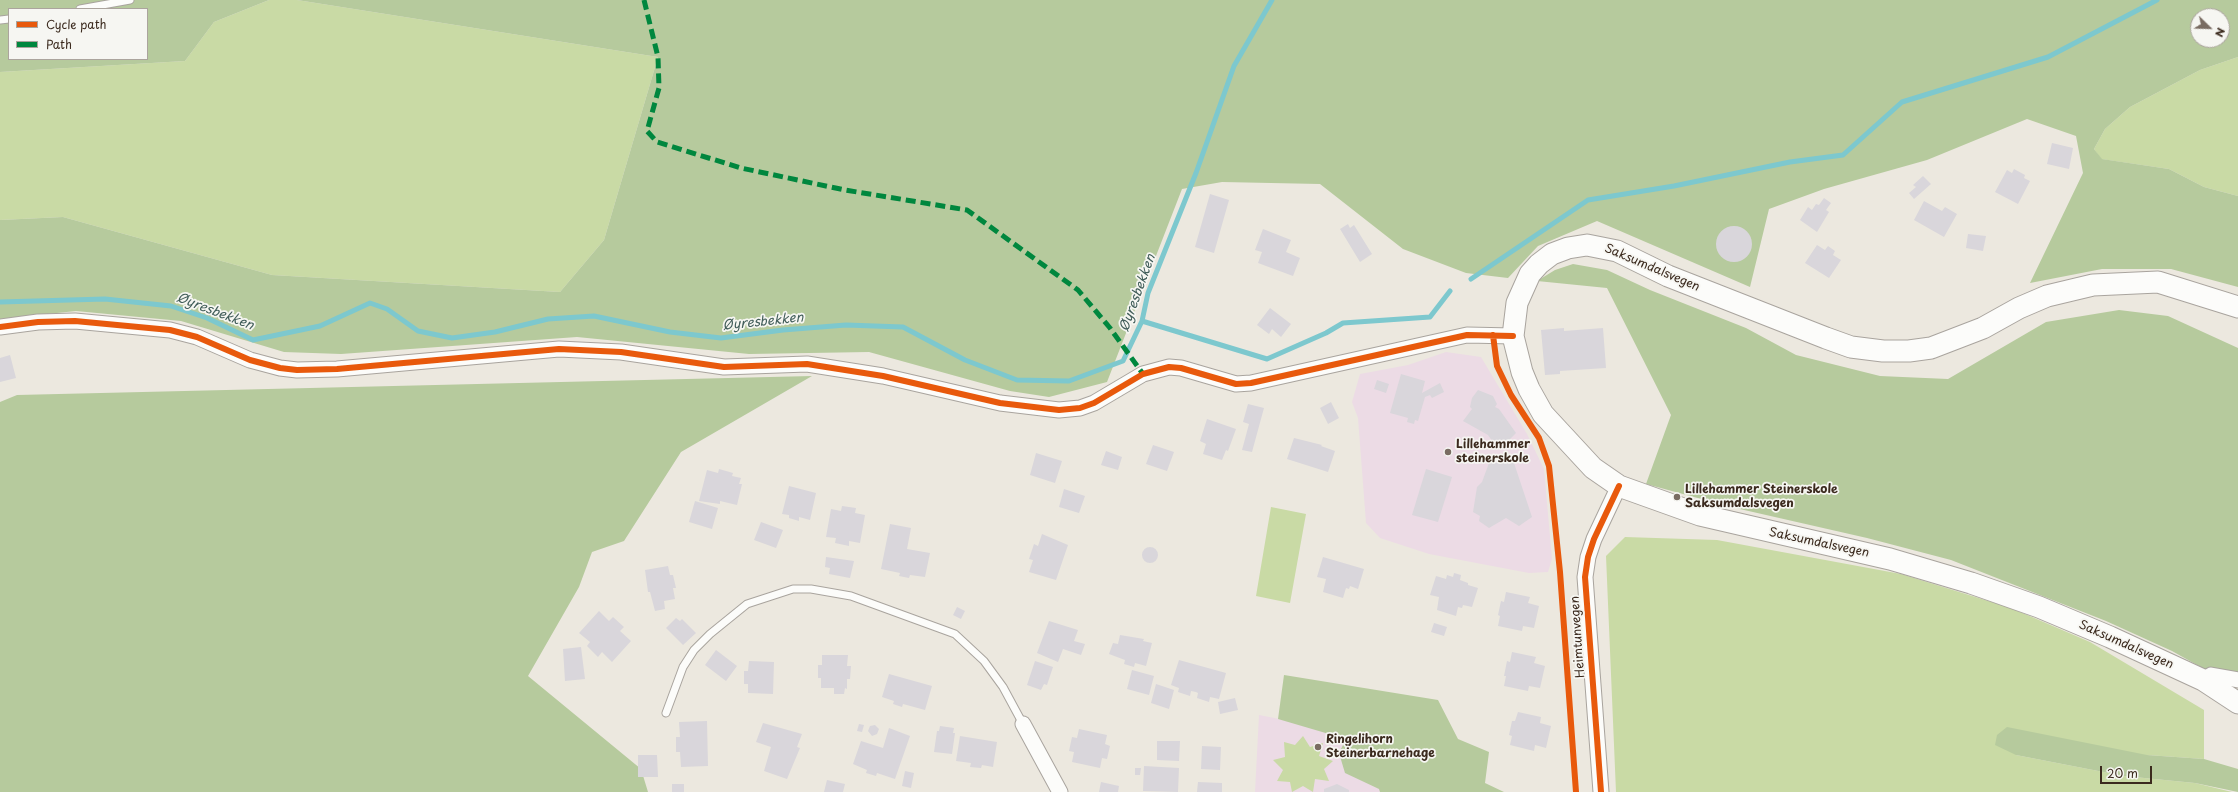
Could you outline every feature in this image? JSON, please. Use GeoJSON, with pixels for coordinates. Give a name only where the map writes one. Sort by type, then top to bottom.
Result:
{"type":"FeatureCollection","features":[{"type":"Feature","properties":{"kind":"main road","name":"Saksumdalsvegen"},"geometry":{"type":"LineString","coordinates":[[2238,307],[2158,282],[2093,285],[2046,296],[2019,308],[1983,328],[1931,348],[1909,351],[1883,351],[1845,344],[1668,276],[1602,246],[1586,245],[1568,248],[1552,254],[1539,264],[1530,274],[1517,304],[1513,336],[1528,389],[1543,414],[1593,468],[1619,486],[1700,515],[1890,559],[1971,582],[2039,607],[2103,634],[2203,680],[2238,702]]}},
{"type":"Feature","properties":{"kind":"street"},"geometry":{"type":"LineString","coordinates":[[0,327],[38,322],[74,321],[170,330],[197,336],[250,360],[280,368],[297,370],[337,369],[559,349],[621,352],[724,367],[807,364],[883,376],[1000,403],[1059,410],[1080,408],[1094,403],[1144,374],[1168,367],[1181,368],[1236,384],[1251,383],[1467,335],[1513,336]]}},
{"type":"Feature","properties":{"kind":"street","name":"Heimtunvegen"},"geometry":{"type":"LineString","coordinates":[[1601,792],[1585,577],[1588,557],[1594,539],[1619,486]]}},
{"type":"Feature","properties":{"kind":"street"},"geometry":{"type":"LineString","coordinates":[[2203,680],[2211,675],[2238,680]]}},
{"type":"Feature","properties":{"kind":"street"},"geometry":{"type":"LineString","coordinates":[[1023,724],[1060,792]]}},
{"type":"Feature","properties":{"kind":"lane"},"geometry":{"type":"LineString","coordinates":[[86,8],[130,0]]}},
{"type":"Feature","properties":{"kind":"lane"},"geometry":{"type":"LineString","coordinates":[[666,714],[683,667],[694,650],[715,630],[747,604],[793,589],[811,589],[851,596],[955,634],[984,661],[1003,687],[1023,724]]}},
{"type":"Feature","properties":{"kind":"shaded area","name":"Lillehammer steinerskole"},"geometry":{"type":"Polygon","coordinates":[[[1446,352],[1481,357],[1527,434],[1544,469],[1552,559],[1548,572],[1529,573],[1429,554],[1380,538],[1366,523],[1358,418],[1352,402],[1360,374],[1408,365],[1446,352]]]}},
{"type":"Feature","properties":{"kind":"shaded area","name":"Ringelihorn Steinerbarnehage"},"geometry":{"type":"Polygon","coordinates":[[[1259,715],[1357,734],[1400,792],[1255,792],[1259,715]]]}},
{"type":"Feature","properties":{"kind":"green space"},"geometry":{"type":"Polygon","coordinates":[[[0,0],[269,0],[214,22],[185,61],[0,72],[0,0]]]}},
{"type":"Feature","properties":{"kind":"green space"},"geometry":{"type":"Polygon","coordinates":[[[269,0],[297,0],[658,57],[604,240],[560,292],[272,275],[63,217],[0,220],[0,72],[185,61],[214,22],[269,0]]]}},
{"type":"Feature","properties":{"kind":"green space"},"geometry":{"type":"Polygon","coordinates":[[[297,0],[2238,0],[2238,57],[2200,70],[2130,107],[2105,129],[2094,149],[2102,159],[2169,169],[2204,187],[2238,196],[2238,287],[2171,269],[2102,269],[2030,283],[2083,173],[2076,136],[2027,119],[1927,160],[1824,189],[1769,209],[1750,287],[1597,221],[1538,246],[1508,278],[1466,273],[1403,249],[1320,184],[1222,182],[1182,189],[1107,382],[1049,397],[1010,391],[869,352],[749,354],[577,337],[341,354],[284,352],[181,321],[76,311],[0,319],[0,220],[63,217],[272,275],[560,292],[604,240],[658,57],[297,0]]]}},
{"type":"Feature","properties":{"kind":"green space"},"geometry":{"type":"Polygon","coordinates":[[[2238,57],[2238,196],[2204,187],[2169,169],[2101,159],[2094,149],[2105,129],[2130,107],[2200,70],[2238,57]]]}},
{"type":"Feature","properties":{"kind":"green space"},"geometry":{"type":"Polygon","coordinates":[[[1573,264],[1607,270],[1650,290],[1746,328],[1796,355],[1880,376],[1948,379],[2046,322],[2119,310],[2168,316],[2238,348],[2238,688],[2172,651],[2106,621],[1951,560],[1867,538],[1731,507],[1646,484],[1671,415],[1607,288],[1537,281],[1555,270],[1573,264]]]}},
{"type":"Feature","properties":{"kind":"green space"},"geometry":{"type":"Polygon","coordinates":[[[812,376],[681,452],[624,541],[592,552],[579,587],[528,676],[641,769],[648,792],[0,792],[0,402],[17,395],[812,376]]]}},
{"type":"Feature","properties":{"kind":"green space"},"geometry":{"type":"Polygon","coordinates":[[[1271,507],[1306,514],[1290,603],[1256,596],[1271,507]]]}},
{"type":"Feature","properties":{"kind":"green space"},"geometry":{"type":"Polygon","coordinates":[[[1625,537],[1717,540],[1901,574],[2011,608],[2090,642],[2204,710],[2204,759],[2147,755],[2016,755],[2124,776],[2195,783],[2232,792],[1616,792],[1606,556],[1625,537]]]}},
{"type":"Feature","properties":{"kind":"green space"},"geometry":{"type":"Polygon","coordinates":[[[1284,675],[1438,700],[1458,739],[1489,752],[1485,783],[1504,792],[1380,792],[1379,789],[1345,773],[1339,753],[1346,739],[1278,719],[1284,675]]]}},
{"type":"Feature","properties":{"kind":"green space"},"geometry":{"type":"Polygon","coordinates":[[[2007,727],[2147,755],[2204,759],[2238,769],[2238,792],[2195,783],[2124,776],[2016,755],[1995,745],[1997,735],[2007,727]]]}},
{"type":"Feature","properties":{"kind":"green space"},"geometry":{"type":"Polygon","coordinates":[[[1303,736],[1310,747],[1323,743],[1319,756],[1333,761],[1324,769],[1329,781],[1315,779],[1313,792],[1303,786],[1292,792],[1290,782],[1277,781],[1283,770],[1273,760],[1285,757],[1284,742],[1295,745],[1303,736]]]}},
{"type":"Feature","properties":{"kind":"building"},"geometry":{"type":"Polygon","coordinates":[[[2052,143],[2073,148],[2069,169],[2047,164],[2052,143]]]}},
{"type":"Feature","properties":{"kind":"building"},"geometry":{"type":"Polygon","coordinates":[[[2014,169],[2025,175],[2024,178],[2030,181],[2018,204],[1995,192],[2007,170],[2012,173],[2014,169]]]}},
{"type":"Feature","properties":{"kind":"building"},"geometry":{"type":"Polygon","coordinates":[[[1923,176],[1931,184],[1914,199],[1909,193],[1916,187],[1913,185],[1923,176]]]}},
{"type":"Feature","properties":{"kind":"building"},"geometry":{"type":"Polygon","coordinates":[[[1210,194],[1229,200],[1214,253],[1195,247],[1210,194]]]}},
{"type":"Feature","properties":{"kind":"building"},"geometry":{"type":"Polygon","coordinates":[[[1824,198],[1831,203],[1826,210],[1829,212],[1817,232],[1800,220],[1808,207],[1812,210],[1816,204],[1819,205],[1824,198]]]}},
{"type":"Feature","properties":{"kind":"building"},"geometry":{"type":"Polygon","coordinates":[[[1924,201],[1942,211],[1945,207],[1957,214],[1944,237],[1914,220],[1924,201]]]}},
{"type":"Feature","properties":{"kind":"building"},"geometry":{"type":"Polygon","coordinates":[[[1348,224],[1350,228],[1354,225],[1372,254],[1360,262],[1340,229],[1348,224]]]}},
{"type":"Feature","properties":{"kind":"building"},"geometry":{"type":"Polygon","coordinates":[[[1737,226],[1747,231],[1751,237],[1751,251],[1747,257],[1741,261],[1731,262],[1721,257],[1717,251],[1716,241],[1721,231],[1727,227],[1737,226]]]}},
{"type":"Feature","properties":{"kind":"building"},"geometry":{"type":"Polygon","coordinates":[[[1263,229],[1291,240],[1286,252],[1300,258],[1293,276],[1258,263],[1262,252],[1255,250],[1263,229]]]}},
{"type":"Feature","properties":{"kind":"building"},"geometry":{"type":"Polygon","coordinates":[[[1968,234],[1986,236],[1983,251],[1966,248],[1968,234]]]}},
{"type":"Feature","properties":{"kind":"building"},"geometry":{"type":"Polygon","coordinates":[[[1817,245],[1825,250],[1828,246],[1835,251],[1833,255],[1841,260],[1829,278],[1805,263],[1817,245]]]}},
{"type":"Feature","properties":{"kind":"building"},"geometry":{"type":"Polygon","coordinates":[[[1270,308],[1291,324],[1281,337],[1272,329],[1269,334],[1257,325],[1270,308]]]}},
{"type":"Feature","properties":{"kind":"building"},"geometry":{"type":"Polygon","coordinates":[[[1564,328],[1564,331],[1603,328],[1606,368],[1560,371],[1560,374],[1545,375],[1541,330],[1564,328]]]}},
{"type":"Feature","properties":{"kind":"building"},"geometry":{"type":"Polygon","coordinates":[[[10,355],[16,378],[0,382],[0,358],[10,355]]]}},
{"type":"Feature","properties":{"kind":"building"},"geometry":{"type":"Polygon","coordinates":[[[1401,374],[1425,381],[1422,393],[1440,383],[1444,392],[1432,398],[1430,395],[1425,397],[1418,421],[1415,420],[1414,424],[1407,422],[1408,418],[1390,413],[1401,374]]]}},
{"type":"Feature","properties":{"kind":"building"},"geometry":{"type":"Polygon","coordinates":[[[1377,380],[1389,384],[1386,393],[1374,389],[1377,380]]]}},
{"type":"Feature","properties":{"kind":"building"},"geometry":{"type":"Polygon","coordinates":[[[1478,390],[1493,396],[1497,404],[1495,407],[1499,409],[1516,433],[1504,445],[1495,445],[1488,435],[1463,421],[1472,409],[1470,407],[1472,398],[1478,390]]]}},
{"type":"Feature","properties":{"kind":"building"},"geometry":{"type":"Polygon","coordinates":[[[1331,402],[1339,418],[1328,424],[1320,408],[1331,402]]]}},
{"type":"Feature","properties":{"kind":"building"},"geometry":{"type":"Polygon","coordinates":[[[1248,404],[1264,408],[1252,452],[1242,450],[1249,424],[1243,422],[1248,404]]]}},
{"type":"Feature","properties":{"kind":"building"},"geometry":{"type":"Polygon","coordinates":[[[1207,419],[1236,429],[1228,451],[1226,450],[1222,460],[1203,454],[1206,444],[1200,441],[1207,419]]]}},
{"type":"Feature","properties":{"kind":"building"},"geometry":{"type":"Polygon","coordinates":[[[1294,438],[1322,445],[1321,446],[1335,451],[1328,472],[1287,459],[1294,438]]]}},
{"type":"Feature","properties":{"kind":"building"},"geometry":{"type":"Polygon","coordinates":[[[1153,445],[1174,452],[1167,471],[1146,464],[1153,445]]]}},
{"type":"Feature","properties":{"kind":"building"},"geometry":{"type":"Polygon","coordinates":[[[1106,451],[1122,457],[1118,470],[1101,465],[1106,451]]]}},
{"type":"Feature","properties":{"kind":"building"},"geometry":{"type":"Polygon","coordinates":[[[1036,453],[1062,461],[1055,483],[1030,475],[1036,453]]]}},
{"type":"Feature","properties":{"kind":"building"},"geometry":{"type":"Polygon","coordinates":[[[1489,463],[1514,463],[1532,517],[1519,526],[1506,518],[1489,528],[1479,521],[1480,516],[1473,512],[1477,487],[1482,482],[1489,463]]]}},
{"type":"Feature","properties":{"kind":"building"},"geometry":{"type":"Polygon","coordinates":[[[719,469],[733,473],[732,476],[741,478],[739,484],[742,484],[737,505],[720,501],[720,504],[699,501],[707,470],[718,473],[719,469]]]}},
{"type":"Feature","properties":{"kind":"building"},"geometry":{"type":"Polygon","coordinates":[[[1426,469],[1452,477],[1438,522],[1412,515],[1426,469]]]}},
{"type":"Feature","properties":{"kind":"building"},"geometry":{"type":"Polygon","coordinates":[[[789,486],[816,493],[810,520],[799,517],[799,521],[789,518],[789,515],[782,514],[789,486]]]}},
{"type":"Feature","properties":{"kind":"building"},"geometry":{"type":"Polygon","coordinates":[[[1064,489],[1085,496],[1079,513],[1059,507],[1064,489]]]}},
{"type":"Feature","properties":{"kind":"building"},"geometry":{"type":"Polygon","coordinates":[[[695,501],[718,508],[712,529],[689,522],[695,501]]]}},
{"type":"Feature","properties":{"kind":"building"},"geometry":{"type":"Polygon","coordinates":[[[842,506],[856,508],[855,513],[865,515],[860,543],[849,541],[849,546],[835,543],[836,538],[826,537],[831,509],[841,511],[842,506]]]}},
{"type":"Feature","properties":{"kind":"building"},"geometry":{"type":"Polygon","coordinates":[[[761,522],[783,530],[776,548],[754,540],[761,522]]]}},
{"type":"Feature","properties":{"kind":"building"},"geometry":{"type":"Polygon","coordinates":[[[890,524],[911,528],[907,549],[930,553],[925,577],[910,575],[909,578],[899,576],[900,573],[881,569],[890,524]]]}},
{"type":"Feature","properties":{"kind":"building"},"geometry":{"type":"Polygon","coordinates":[[[1042,534],[1068,545],[1056,580],[1029,572],[1033,560],[1029,559],[1034,544],[1038,546],[1042,534]]]}},
{"type":"Feature","properties":{"kind":"building"},"geometry":{"type":"Polygon","coordinates":[[[1147,547],[1153,547],[1158,552],[1156,561],[1153,563],[1147,563],[1142,558],[1142,552],[1147,547]]]}},
{"type":"Feature","properties":{"kind":"building"},"geometry":{"type":"Polygon","coordinates":[[[826,557],[854,561],[850,578],[829,574],[830,568],[825,567],[826,557]]]}},
{"type":"Feature","properties":{"kind":"building"},"geometry":{"type":"Polygon","coordinates":[[[1323,557],[1364,569],[1358,589],[1350,586],[1349,589],[1346,588],[1343,598],[1323,592],[1326,579],[1317,577],[1323,557]]]}},
{"type":"Feature","properties":{"kind":"building"},"geometry":{"type":"Polygon","coordinates":[[[668,566],[670,575],[673,575],[676,588],[673,588],[675,599],[664,601],[665,609],[655,611],[650,592],[648,592],[645,570],[668,566]]]}},
{"type":"Feature","properties":{"kind":"building"},"geometry":{"type":"Polygon","coordinates":[[[1454,573],[1461,575],[1460,580],[1468,583],[1468,585],[1478,588],[1472,607],[1463,605],[1462,608],[1458,607],[1456,616],[1437,610],[1439,597],[1430,595],[1436,576],[1446,579],[1447,575],[1453,577],[1454,573]]]}},
{"type":"Feature","properties":{"kind":"building"},"geometry":{"type":"Polygon","coordinates":[[[1506,592],[1530,597],[1528,603],[1539,606],[1534,628],[1523,626],[1522,631],[1498,626],[1500,616],[1498,615],[1501,601],[1504,602],[1506,592]]]}},
{"type":"Feature","properties":{"kind":"building"},"geometry":{"type":"Polygon","coordinates":[[[957,607],[965,611],[961,619],[953,615],[957,607]]]}},
{"type":"Feature","properties":{"kind":"building"},"geometry":{"type":"Polygon","coordinates":[[[599,611],[609,621],[613,617],[624,627],[620,631],[631,641],[612,662],[602,652],[598,657],[587,646],[590,642],[579,633],[599,611]]]}},
{"type":"Feature","properties":{"kind":"building"},"geometry":{"type":"Polygon","coordinates":[[[676,618],[680,621],[682,619],[696,633],[683,645],[666,628],[676,618]]]}},
{"type":"Feature","properties":{"kind":"building"},"geometry":{"type":"Polygon","coordinates":[[[1049,621],[1078,630],[1074,641],[1085,644],[1081,655],[1063,649],[1058,662],[1037,653],[1049,621]]]}},
{"type":"Feature","properties":{"kind":"building"},"geometry":{"type":"Polygon","coordinates":[[[1434,623],[1447,627],[1444,636],[1431,632],[1434,623]]]}},
{"type":"Feature","properties":{"kind":"building"},"geometry":{"type":"Polygon","coordinates":[[[1120,635],[1144,639],[1143,641],[1152,643],[1146,666],[1135,663],[1134,667],[1124,664],[1125,660],[1109,654],[1113,643],[1118,644],[1120,635]]]}},
{"type":"Feature","properties":{"kind":"building"},"geometry":{"type":"Polygon","coordinates":[[[581,647],[585,679],[565,681],[563,649],[581,647]]]}},
{"type":"Feature","properties":{"kind":"building"},"geometry":{"type":"Polygon","coordinates":[[[716,650],[737,666],[726,681],[705,665],[716,650]]]}},
{"type":"Feature","properties":{"kind":"building"},"geometry":{"type":"Polygon","coordinates":[[[1512,652],[1536,657],[1534,663],[1545,666],[1540,688],[1529,686],[1528,691],[1504,686],[1507,661],[1510,662],[1512,652]]]}},
{"type":"Feature","properties":{"kind":"building"},"geometry":{"type":"Polygon","coordinates":[[[822,655],[848,655],[847,666],[851,666],[850,679],[847,679],[847,689],[845,688],[844,694],[834,694],[834,688],[821,688],[821,678],[818,678],[818,665],[822,665],[822,655]]]}},
{"type":"Feature","properties":{"kind":"building"},"geometry":{"type":"Polygon","coordinates":[[[1179,660],[1226,673],[1219,699],[1210,697],[1209,702],[1197,698],[1198,693],[1196,692],[1191,691],[1190,696],[1178,692],[1179,688],[1171,685],[1179,660]]]}},
{"type":"Feature","properties":{"kind":"building"},"geometry":{"type":"Polygon","coordinates":[[[749,661],[774,662],[773,694],[748,693],[748,684],[744,684],[744,671],[748,671],[749,661]]]}},
{"type":"Feature","properties":{"kind":"building"},"geometry":{"type":"Polygon","coordinates":[[[1035,661],[1053,667],[1047,685],[1044,684],[1041,690],[1027,685],[1035,661]]]}},
{"type":"Feature","properties":{"kind":"building"},"geometry":{"type":"Polygon","coordinates":[[[1132,670],[1154,676],[1149,695],[1127,689],[1132,670]]]}},
{"type":"Feature","properties":{"kind":"building"},"geometry":{"type":"Polygon","coordinates":[[[889,674],[932,686],[925,710],[903,704],[902,707],[893,704],[894,701],[882,697],[889,674]]]}},
{"type":"Feature","properties":{"kind":"building"},"geometry":{"type":"Polygon","coordinates":[[[1156,684],[1174,690],[1169,709],[1151,703],[1156,684]]]}},
{"type":"Feature","properties":{"kind":"building"},"geometry":{"type":"Polygon","coordinates":[[[1235,698],[1238,710],[1220,714],[1218,702],[1235,698]]]}},
{"type":"Feature","properties":{"kind":"building"},"geometry":{"type":"Polygon","coordinates":[[[1518,712],[1541,717],[1540,723],[1551,726],[1546,748],[1535,745],[1534,751],[1510,745],[1512,736],[1509,735],[1512,721],[1515,721],[1518,712]]]}},
{"type":"Feature","properties":{"kind":"building"},"geometry":{"type":"Polygon","coordinates":[[[707,721],[708,766],[681,767],[680,752],[676,752],[676,737],[680,737],[679,722],[707,721]]]}},
{"type":"Feature","properties":{"kind":"building"},"geometry":{"type":"Polygon","coordinates":[[[763,723],[802,734],[797,747],[800,748],[787,779],[764,771],[771,747],[756,742],[763,723]]]}},
{"type":"Feature","properties":{"kind":"building"},"geometry":{"type":"Polygon","coordinates":[[[859,724],[864,725],[862,732],[857,731],[859,724]]]}},
{"type":"Feature","properties":{"kind":"building"},"geometry":{"type":"Polygon","coordinates":[[[875,725],[879,729],[877,734],[872,736],[868,731],[870,726],[875,725]]]}},
{"type":"Feature","properties":{"kind":"building"},"geometry":{"type":"Polygon","coordinates":[[[940,726],[954,728],[953,733],[955,733],[952,754],[934,752],[937,731],[939,731],[940,726]]]}},
{"type":"Feature","properties":{"kind":"building"},"geometry":{"type":"Polygon","coordinates":[[[889,728],[910,736],[895,779],[877,773],[876,776],[866,773],[867,770],[853,764],[861,741],[883,748],[889,728]]]}},
{"type":"Feature","properties":{"kind":"building"},"geometry":{"type":"Polygon","coordinates":[[[1079,729],[1107,735],[1105,744],[1110,746],[1107,759],[1102,758],[1100,768],[1072,762],[1074,752],[1069,751],[1072,737],[1077,738],[1079,729]]]}},
{"type":"Feature","properties":{"kind":"building"},"geometry":{"type":"Polygon","coordinates":[[[960,736],[997,742],[993,767],[982,765],[981,768],[970,767],[971,763],[956,761],[960,736]]]}},
{"type":"Feature","properties":{"kind":"building"},"geometry":{"type":"Polygon","coordinates":[[[1157,741],[1180,741],[1179,761],[1157,760],[1157,741]]]}},
{"type":"Feature","properties":{"kind":"building"},"geometry":{"type":"Polygon","coordinates":[[[1202,746],[1221,747],[1220,770],[1201,769],[1202,746]]]}},
{"type":"Feature","properties":{"kind":"building"},"geometry":{"type":"Polygon","coordinates":[[[638,755],[657,755],[658,777],[638,777],[638,755]]]}},
{"type":"Feature","properties":{"kind":"building"},"geometry":{"type":"Polygon","coordinates":[[[1144,766],[1179,768],[1178,792],[1143,791],[1144,766]]]}},
{"type":"Feature","properties":{"kind":"building"},"geometry":{"type":"Polygon","coordinates":[[[1135,768],[1141,768],[1140,775],[1135,775],[1135,768]]]}},
{"type":"Feature","properties":{"kind":"building"},"geometry":{"type":"Polygon","coordinates":[[[905,771],[914,773],[911,788],[902,786],[905,771]]]}},
{"type":"Feature","properties":{"kind":"building"},"geometry":{"type":"Polygon","coordinates":[[[827,780],[845,784],[843,792],[824,792],[827,780]]]}},
{"type":"Feature","properties":{"kind":"building"},"geometry":{"type":"Polygon","coordinates":[[[1101,782],[1119,786],[1118,792],[1099,792],[1101,782]]]}},
{"type":"Feature","properties":{"kind":"building"},"geometry":{"type":"Polygon","coordinates":[[[1198,782],[1222,783],[1222,792],[1197,792],[1198,782]]]}},
{"type":"Feature","properties":{"kind":"building"},"geometry":{"type":"Polygon","coordinates":[[[672,784],[684,784],[684,792],[672,792],[672,784]]]}},
{"type":"Feature","properties":{"kind":"building"},"geometry":{"type":"Polygon","coordinates":[[[1337,784],[1349,790],[1349,792],[1324,792],[1324,789],[1337,784]]]}},
{"type":"Feature","properties":{"kind":"waterway","name":"Øyresbekken"},"geometry":{"type":"LineString","coordinates":[[0,302],[105,299],[171,306],[207,318],[253,340],[320,326],[370,303],[387,309],[418,331],[452,338],[495,332],[548,319],[594,316],[670,332],[721,338],[783,330],[846,325],[903,327],[965,360],[1017,380],[1069,381],[1123,361],[1142,321],[1148,293],[1196,173],[1234,66],[1272,0]]}},
{"type":"Feature","properties":{"kind":"waterway"},"geometry":{"type":"LineString","coordinates":[[1471,279],[1588,200],[1674,186],[1790,162],[1843,155],[1902,102],[2048,57],[2157,0]]}},
{"type":"Feature","properties":{"kind":"waterway"},"geometry":{"type":"LineString","coordinates":[[1142,321],[1267,359],[1326,333],[1343,323],[1430,317],[1450,291]]}},
{"type":"Feature","properties":{"kind":"marked path"},"geometry":{"type":"LineString","coordinates":[[644,0],[658,57],[659,88],[647,131],[657,142],[741,168],[845,190],[967,210],[1078,290],[1110,328],[1143,374]]}},
{"type":"Feature","properties":{"kind":"cycle path"},"geometry":{"type":"LineString","coordinates":[[0,327],[38,322],[75,321],[170,330],[197,337],[250,360],[280,368],[297,370],[337,369],[559,349],[621,352],[724,367],[807,364],[883,376],[1000,403],[1059,410],[1080,408],[1094,403],[1143,374],[1169,367],[1181,368],[1236,384],[1251,383],[1467,335],[1513,336]]}},
{"type":"Feature","properties":{"kind":"cycle path"},"geometry":{"type":"LineString","coordinates":[[1493,335],[1497,366],[1511,395],[1539,438],[1549,466],[1560,572],[1576,792]]}},
{"type":"Feature","properties":{"kind":"cycle path"},"geometry":{"type":"LineString","coordinates":[[1601,792],[1585,577],[1588,557],[1594,539],[1619,486]]}},
{"type":"Feature","properties":{"kind":"place","name":"Lillehammer steinerskole"},"geometry":{"type":"Point","coordinates":[1448,452]}},
{"type":"Feature","properties":{"kind":"place","name":"Lillehammer Steinerskole Saksumdalsvegen"},"geometry":{"type":"Point","coordinates":[1677,497]}},
{"type":"Feature","properties":{"kind":"place","name":"Ringelihorn Steinerbarnehage"},"geometry":{"type":"Point","coordinates":[1318,747]}}]}
